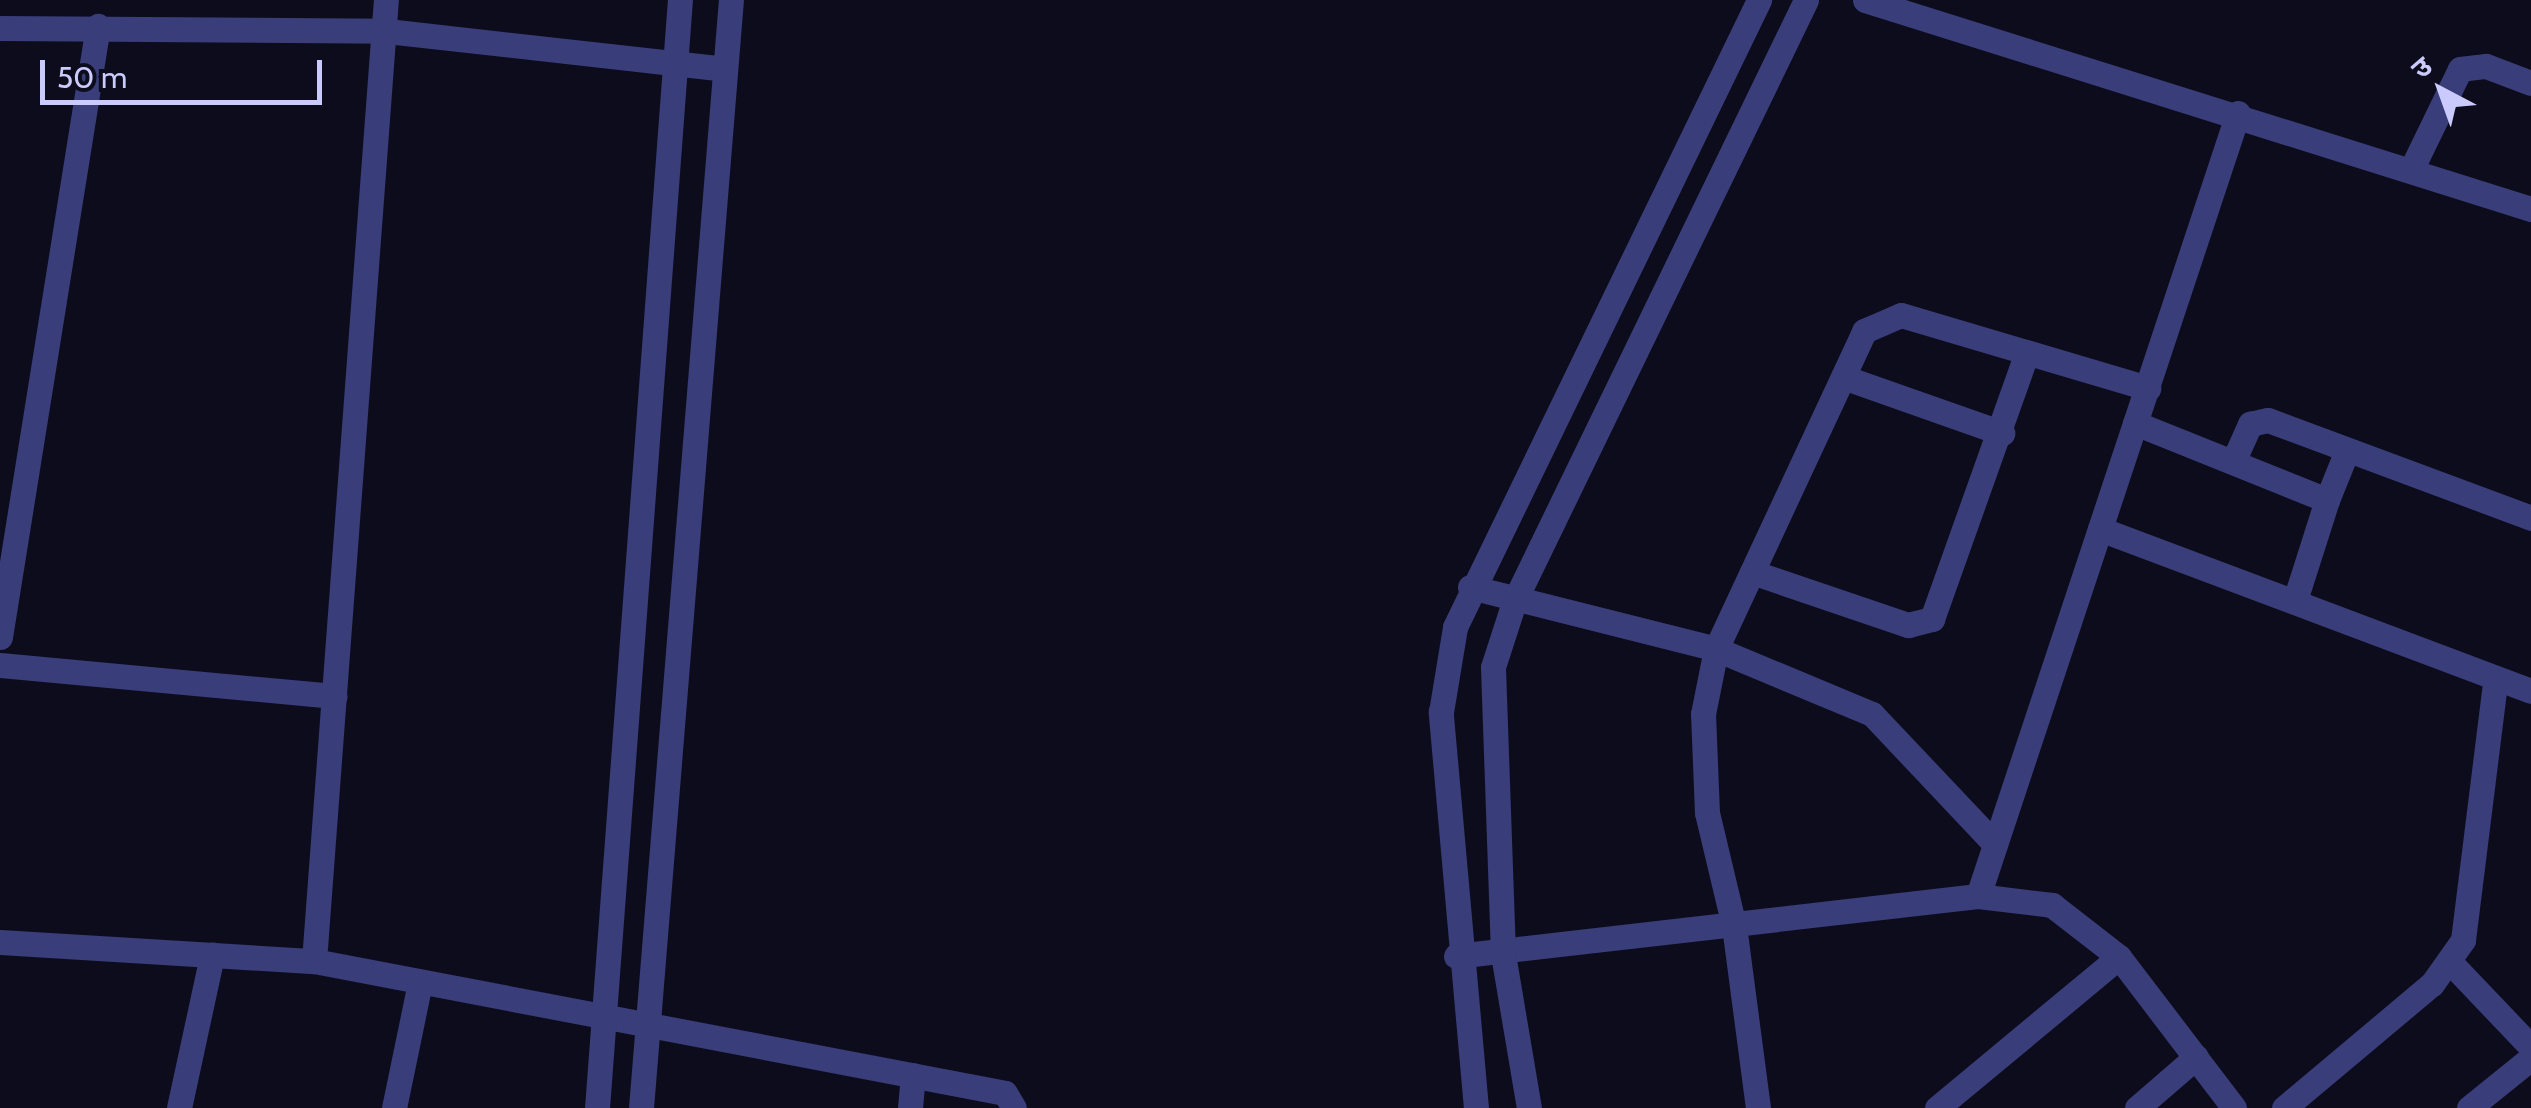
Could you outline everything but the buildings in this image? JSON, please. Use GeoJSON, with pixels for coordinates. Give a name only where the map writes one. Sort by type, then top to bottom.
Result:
{"type":"FeatureCollection","features":[{"type":"Feature","properties":{"kind":"street"},"geometry":{"type":"LineString","coordinates":[[314,962],[387,32],[386,0]]}},
{"type":"Feature","properties":{"kind":"street"},"geometry":{"type":"LineString","coordinates":[[597,1108],[680,0]]}},
{"type":"Feature","properties":{"kind":"street"},"geometry":{"type":"LineString","coordinates":[[641,1108],[731,0]]}},
{"type":"Feature","properties":{"kind":"street"},"geometry":{"type":"LineString","coordinates":[[1476,1108],[1456,956],[1441,712],[1470,588],[1758,0]]}},
{"type":"Feature","properties":{"kind":"street"},"geometry":{"type":"LineString","coordinates":[[1529,1108],[1504,954],[1489,723],[1514,602],[1806,0]]}},
{"type":"Feature","properties":{"kind":"street"},"geometry":{"type":"LineString","coordinates":[[1866,0],[2238,113],[2531,209]]}},
{"type":"Feature","properties":{"kind":"street"},"geometry":{"type":"LineString","coordinates":[[0,637],[98,26]]}},
{"type":"Feature","properties":{"kind":"street"},"geometry":{"type":"LineString","coordinates":[[0,28],[98,26],[387,32],[724,69]]}},
{"type":"Feature","properties":{"kind":"street"},"geometry":{"type":"LineString","coordinates":[[2411,170],[2460,69],[2486,66],[2531,83]]}},
{"type":"Feature","properties":{"kind":"street"},"geometry":{"type":"LineString","coordinates":[[1978,896],[2238,113]]}},
{"type":"Feature","properties":{"kind":"street"},"geometry":{"type":"LineString","coordinates":[[1758,1108],[1734,926],[1707,813],[1703,714],[1716,649],[1843,376],[1881,317],[2027,352],[2148,388]]}},
{"type":"Feature","properties":{"kind":"street"},"geometry":{"type":"LineString","coordinates":[[1752,572],[1908,624],[1932,618],[2002,433],[2027,352]]}},
{"type":"Feature","properties":{"kind":"street"},"geometry":{"type":"LineString","coordinates":[[1843,376],[2002,433]]}},
{"type":"Feature","properties":{"kind":"street"},"geometry":{"type":"LineString","coordinates":[[2233,462],[2258,420],[2531,518]]}},
{"type":"Feature","properties":{"kind":"street"},"geometry":{"type":"LineString","coordinates":[[2135,423],[2327,500]]}},
{"type":"Feature","properties":{"kind":"street"},"geometry":{"type":"LineString","coordinates":[[2296,597],[2346,453]]}},
{"type":"Feature","properties":{"kind":"street"},"geometry":{"type":"LineString","coordinates":[[2100,529],[2296,597],[2495,682],[2531,692]]}},
{"type":"Feature","properties":{"kind":"street"},"geometry":{"type":"LineString","coordinates":[[1470,588],[1716,649],[1872,714],[1995,844]]}},
{"type":"Feature","properties":{"kind":"street"},"geometry":{"type":"LineString","coordinates":[[0,665],[335,696]]}},
{"type":"Feature","properties":{"kind":"street"},"geometry":{"type":"LineString","coordinates":[[2284,1108],[2450,962],[2462,940],[2495,682]]}},
{"type":"Feature","properties":{"kind":"street"},"geometry":{"type":"LineString","coordinates":[[1456,956],[1504,954],[1978,896],[2052,905],[2119,957],[2234,1108]]}},
{"type":"Feature","properties":{"kind":"street"},"geometry":{"type":"LineString","coordinates":[[0,942],[314,962],[603,1022],[646,1026],[1004,1093],[1014,1108]]}},
{"type":"Feature","properties":{"kind":"street"},"geometry":{"type":"LineString","coordinates":[[179,1108],[212,955]]}},
{"type":"Feature","properties":{"kind":"street"},"geometry":{"type":"LineString","coordinates":[[1937,1108],[2119,957]]}},
{"type":"Feature","properties":{"kind":"street"},"geometry":{"type":"LineString","coordinates":[[2450,962],[2531,1047]]}},
{"type":"Feature","properties":{"kind":"street"},"geometry":{"type":"LineString","coordinates":[[394,1108],[420,982]]}},
{"type":"Feature","properties":{"kind":"street"},"geometry":{"type":"LineString","coordinates":[[2137,1108],[2196,1058]]}},
{"type":"Feature","properties":{"kind":"street"},"geometry":{"type":"LineString","coordinates":[[2468,1108],[2531,1058]]}},
{"type":"Feature","properties":{"kind":"street"},"geometry":{"type":"LineString","coordinates":[[910,1108],[913,1075]]}}]}
